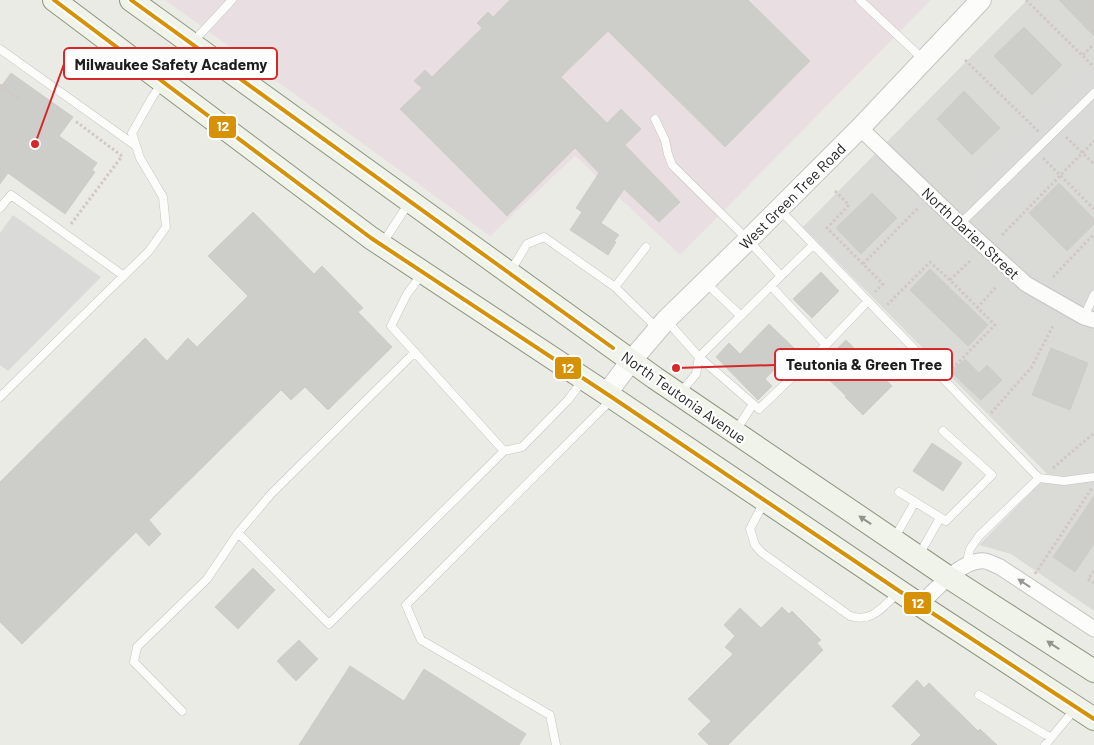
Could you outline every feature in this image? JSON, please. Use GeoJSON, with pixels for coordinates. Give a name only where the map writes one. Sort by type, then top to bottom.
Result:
{"type":"FeatureCollection","features":[{"type":"Feature","properties":{"kind":"main road"},"geometry":{"type":"LineString","coordinates":[[54,0],[382,245],[584,378],[920,605],[1085,713]]}},
{"type":"Feature","properties":{"kind":"main road","name":"North Teutonia Avenue"},"geometry":{"type":"LineString","coordinates":[[131,0],[631,361],[918,557],[957,571],[1094,671]]}},
{"type":"Feature","properties":{"kind":"street","name":"West Green Tree Road"},"geometry":{"type":"LineString","coordinates":[[610,396],[631,361],[662,324],[860,128],[981,0]]}},
{"type":"Feature","properties":{"kind":"street","name":"North Darien Street"},"geometry":{"type":"LineString","coordinates":[[860,128],[1026,284],[1089,318]]}},
{"type":"Feature","properties":{"kind":"street"},"geometry":{"type":"LineString","coordinates":[[920,605],[957,571],[984,561],[1000,567],[1094,630]]}},
{"type":"Feature","properties":{"kind":"lane"},"geometry":{"type":"LineString","coordinates":[[0,397],[149,251],[166,227],[163,197],[140,158],[132,133],[153,96],[191,44],[232,0]]}},
{"type":"Feature","properties":{"kind":"lane"},"geometry":{"type":"LineString","coordinates":[[860,0],[924,60]]}},
{"type":"Feature","properties":{"kind":"lane"},"geometry":{"type":"LineString","coordinates":[[0,49],[136,146]]}},
{"type":"Feature","properties":{"kind":"lane"},"geometry":{"type":"LineString","coordinates":[[960,224],[1094,93]]}},
{"type":"Feature","properties":{"kind":"lane"},"geometry":{"type":"LineString","coordinates":[[656,119],[672,165],[748,240],[781,276]]}},
{"type":"Feature","properties":{"kind":"lane"},"geometry":{"type":"LineString","coordinates":[[0,208],[11,195],[124,276]]}},
{"type":"Feature","properties":{"kind":"lane"},"geometry":{"type":"LineString","coordinates":[[382,245],[410,202]]}},
{"type":"Feature","properties":{"kind":"lane"},"geometry":{"type":"LineString","coordinates":[[779,209],[1040,478],[1064,481],[1094,477]]}},
{"type":"Feature","properties":{"kind":"lane"},"geometry":{"type":"LineString","coordinates":[[509,274],[527,244],[544,237],[615,286],[662,324],[759,409],[826,345],[868,301]]}},
{"type":"Feature","properties":{"kind":"lane"},"geometry":{"type":"LineString","coordinates":[[680,395],[696,374],[700,357],[813,245]]}},
{"type":"Feature","properties":{"kind":"lane"},"geometry":{"type":"LineString","coordinates":[[615,286],[646,247]]}},
{"type":"Feature","properties":{"kind":"lane"},"geometry":{"type":"LineString","coordinates":[[424,273],[407,294],[391,326],[504,451]]}},
{"type":"Feature","properties":{"kind":"lane"},"geometry":{"type":"LineString","coordinates":[[705,282],[740,316]]}},
{"type":"Feature","properties":{"kind":"lane"},"geometry":{"type":"LineString","coordinates":[[771,286],[826,345]]}},
{"type":"Feature","properties":{"kind":"lane"},"geometry":{"type":"LineString","coordinates":[[1089,318],[1094,295]]}},
{"type":"Feature","properties":{"kind":"lane"},"geometry":{"type":"LineString","coordinates":[[182,711],[134,662],[136,647],[207,579],[238,533],[271,494],[415,352]]}},
{"type":"Feature","properties":{"kind":"lane"},"geometry":{"type":"LineString","coordinates":[[238,533],[329,624],[504,451],[522,447],[568,400],[584,378]]}},
{"type":"Feature","properties":{"kind":"lane"},"geometry":{"type":"LineString","coordinates":[[556,745],[550,715],[422,640],[406,605],[610,396]]}},
{"type":"Feature","properties":{"kind":"lane"},"geometry":{"type":"LineString","coordinates":[[735,432],[753,404]]}},
{"type":"Feature","properties":{"kind":"lane"},"geometry":{"type":"LineString","coordinates":[[899,492],[946,521],[992,476],[943,431]]}},
{"type":"Feature","properties":{"kind":"lane"},"geometry":{"type":"LineString","coordinates":[[957,571],[979,536],[1040,478]]}},
{"type":"Feature","properties":{"kind":"lane"},"geometry":{"type":"LineString","coordinates":[[764,500],[750,529],[755,545],[761,552],[850,616],[868,618],[876,614],[900,591]]}},
{"type":"Feature","properties":{"kind":"lane"},"geometry":{"type":"LineString","coordinates":[[893,540],[915,502]]}},
{"type":"Feature","properties":{"kind":"lane"},"geometry":{"type":"LineString","coordinates":[[918,557],[940,518]]}},
{"type":"Feature","properties":{"kind":"lane"},"geometry":{"type":"LineString","coordinates":[[979,695],[1051,738]]}},
{"type":"Feature","properties":{"kind":"lane"},"geometry":{"type":"LineString","coordinates":[[1045,745],[1051,738],[1085,713]]}},
{"type":"Feature","properties":{"kind":"path"},"geometry":{"type":"LineString","coordinates":[[1026,0],[1094,67]]}},
{"type":"Feature","properties":{"kind":"path"},"geometry":{"type":"LineString","coordinates":[[1083,55],[1094,44]]}},
{"type":"Feature","properties":{"kind":"path"},"geometry":{"type":"LineString","coordinates":[[965,60],[1047,140]]}},
{"type":"Feature","properties":{"kind":"path"},"geometry":{"type":"LineString","coordinates":[[0,85],[19,99]]}},
{"type":"Feature","properties":{"kind":"path"},"geometry":{"type":"LineString","coordinates":[[69,227],[122,156],[74,120]]}},
{"type":"Feature","properties":{"kind":"path"},"geometry":{"type":"LineString","coordinates":[[1058,129],[1094,164]]}},
{"type":"Feature","properties":{"kind":"path"},"geometry":{"type":"LineString","coordinates":[[1002,235],[1094,141]]}},
{"type":"Feature","properties":{"kind":"path"},"geometry":{"type":"LineString","coordinates":[[1035,151],[1094,209]]}},
{"type":"Feature","properties":{"kind":"path"},"geometry":{"type":"LineString","coordinates":[[835,191],[848,205],[826,228],[883,284],[868,301]]}},
{"type":"Feature","properties":{"kind":"path"},"geometry":{"type":"LineString","coordinates":[[863,264],[918,208]]}},
{"type":"Feature","properties":{"kind":"path"},"geometry":{"type":"LineString","coordinates":[[1053,277],[1094,234]]}},
{"type":"Feature","properties":{"kind":"path"},"geometry":{"type":"LineString","coordinates":[[950,280],[971,260]]}},
{"type":"Feature","properties":{"kind":"path"},"geometry":{"type":"LineString","coordinates":[[879,313],[930,262],[978,308],[994,325],[943,378]]}},
{"type":"Feature","properties":{"kind":"path"},"geometry":{"type":"LineString","coordinates":[[978,308],[998,286]]}},
{"type":"Feature","properties":{"kind":"path"},"geometry":{"type":"LineString","coordinates":[[984,421],[1031,368],[1054,324]]}},
{"type":"Feature","properties":{"kind":"path"},"geometry":{"type":"LineString","coordinates":[[1040,478],[1094,432]]}},
{"type":"Feature","properties":{"kind":"path"},"geometry":{"type":"LineString","coordinates":[[1035,574],[1094,485]]}},
{"type":"Feature","properties":{"kind":"path"},"geometry":{"type":"LineString","coordinates":[[1094,571],[1088,579],[1094,583]]}},
{"type":"Feature","properties":{"kind":"shaded area"},"geometry":{"type":"Polygon","coordinates":[[[165,0],[931,0],[680,255],[575,156],[490,236],[165,0]]]}},
{"type":"Feature","properties":{"kind":"shaded area"},"geometry":{"type":"Polygon","coordinates":[[[1027,0],[1094,0],[1094,611],[1011,554],[979,545],[1048,475],[803,227],[1027,0]]]}},
{"type":"Feature","properties":{"kind":"shaded area"},"geometry":{"type":"Polygon","coordinates":[[[1090,64],[1094,68],[1094,123],[1008,211],[976,180],[1090,64]]]}},
{"type":"Feature","properties":{"kind":"shaded area"},"geometry":{"type":"Polygon","coordinates":[[[13,215],[101,277],[8,371],[0,365],[0,233],[13,215]]]}},
{"type":"Feature","properties":{"kind":"building"},"geometry":{"type":"Polygon","coordinates":[[[510,0],[748,0],[810,61],[725,147],[608,31],[561,77],[607,123],[621,109],[641,129],[625,145],[680,202],[659,222],[624,189],[601,223],[619,235],[608,255],[570,230],[582,212],[576,208],[599,173],[575,148],[507,216],[400,109],[422,88],[414,81],[425,70],[432,77],[482,28],[477,23],[488,12],[493,17],[510,0]]]}},
{"type":"Feature","properties":{"kind":"building"},"geometry":{"type":"Polygon","coordinates":[[[1059,0],[1094,0],[1094,36],[1059,0]]]}},
{"type":"Feature","properties":{"kind":"building"},"geometry":{"type":"Polygon","coordinates":[[[1024,27],[1062,65],[1032,95],[994,56],[1024,27]]]}},
{"type":"Feature","properties":{"kind":"building"},"geometry":{"type":"Polygon","coordinates":[[[11,73],[73,117],[59,136],[97,163],[92,170],[95,172],[65,214],[8,173],[0,184],[0,88],[11,73]]]}},
{"type":"Feature","properties":{"kind":"building"},"geometry":{"type":"Polygon","coordinates":[[[964,91],[1000,128],[972,155],[937,119],[964,91]]]}},
{"type":"Feature","properties":{"kind":"building"},"geometry":{"type":"Polygon","coordinates":[[[1059,183],[1094,219],[1094,224],[1067,251],[1029,213],[1059,183]]]}},
{"type":"Feature","properties":{"kind":"building"},"geometry":{"type":"Polygon","coordinates":[[[872,193],[897,218],[861,254],[836,228],[872,193]]]}},
{"type":"Feature","properties":{"kind":"building"},"geometry":{"type":"Polygon","coordinates":[[[253,212],[314,274],[322,266],[363,308],[358,312],[392,347],[328,410],[305,387],[291,400],[281,390],[149,520],[161,534],[149,546],[136,532],[22,644],[0,622],[0,482],[145,338],[167,361],[188,338],[197,347],[248,296],[208,256],[253,212]]]}},
{"type":"Feature","properties":{"kind":"building"},"geometry":{"type":"Polygon","coordinates":[[[930,269],[988,325],[968,346],[910,290],[930,269]]]}},
{"type":"Feature","properties":{"kind":"building"},"geometry":{"type":"Polygon","coordinates":[[[821,272],[839,291],[812,318],[793,299],[821,272]]]}},
{"type":"Feature","properties":{"kind":"building"},"geometry":{"type":"Polygon","coordinates":[[[769,324],[795,349],[765,379],[772,386],[758,400],[716,357],[729,343],[740,354],[769,324]]]}},
{"type":"Feature","properties":{"kind":"building"},"geometry":{"type":"Polygon","coordinates":[[[846,340],[892,386],[863,415],[817,368],[846,340]]]}},
{"type":"Feature","properties":{"kind":"building"},"geometry":{"type":"Polygon","coordinates":[[[1051,348],[1088,363],[1070,410],[1032,395],[1051,348]]]}},
{"type":"Feature","properties":{"kind":"building"},"geometry":{"type":"Polygon","coordinates":[[[965,359],[979,373],[987,365],[1002,380],[981,400],[951,372],[965,359]]]}},
{"type":"Feature","properties":{"kind":"building"},"geometry":{"type":"Polygon","coordinates":[[[932,443],[962,463],[943,491],[913,471],[932,443]]]}},
{"type":"Feature","properties":{"kind":"building"},"geometry":{"type":"Polygon","coordinates":[[[1094,496],[1094,544],[1075,572],[1053,557],[1094,496]]]}},
{"type":"Feature","properties":{"kind":"building"},"geometry":{"type":"Polygon","coordinates":[[[253,568],[275,590],[238,629],[215,607],[253,568]]]}},
{"type":"Feature","properties":{"kind":"building"},"geometry":{"type":"Polygon","coordinates":[[[782,607],[789,614],[792,611],[821,640],[817,643],[823,650],[728,745],[709,745],[698,734],[711,721],[688,699],[733,654],[725,647],[735,636],[724,625],[740,608],[761,628],[782,607]]]}},
{"type":"Feature","properties":{"kind":"building"},"geometry":{"type":"Polygon","coordinates":[[[299,640],[318,659],[296,681],[277,661],[299,640]]]}},
{"type":"Feature","properties":{"kind":"building"},"geometry":{"type":"Polygon","coordinates":[[[350,666],[404,701],[424,669],[526,734],[519,745],[299,745],[350,666]]]}},
{"type":"Feature","properties":{"kind":"building"},"geometry":{"type":"Polygon","coordinates":[[[917,680],[924,688],[929,683],[978,731],[980,729],[997,745],[911,745],[921,735],[892,706],[917,680]]]}},
{"type":"Feature","properties":{"kind":"transit line","name":"12"},"geometry":{"type":"LineString","coordinates":[[54,0],[371,238],[1094,719]]}},
{"type":"Feature","properties":{"kind":"transit line","name":"12"},"geometry":{"type":"LineString","coordinates":[[131,0],[613,348]]}},
{"type":"Feature","properties":{"kind":"place","name":"Milwaukee Safety Academy"},"geometry":{"type":"Point","coordinates":[35,144]}},
{"type":"Feature","properties":{"kind":"place","name":"Teutonia & Green Tree"},"geometry":{"type":"Point","coordinates":[676,368]}}]}
